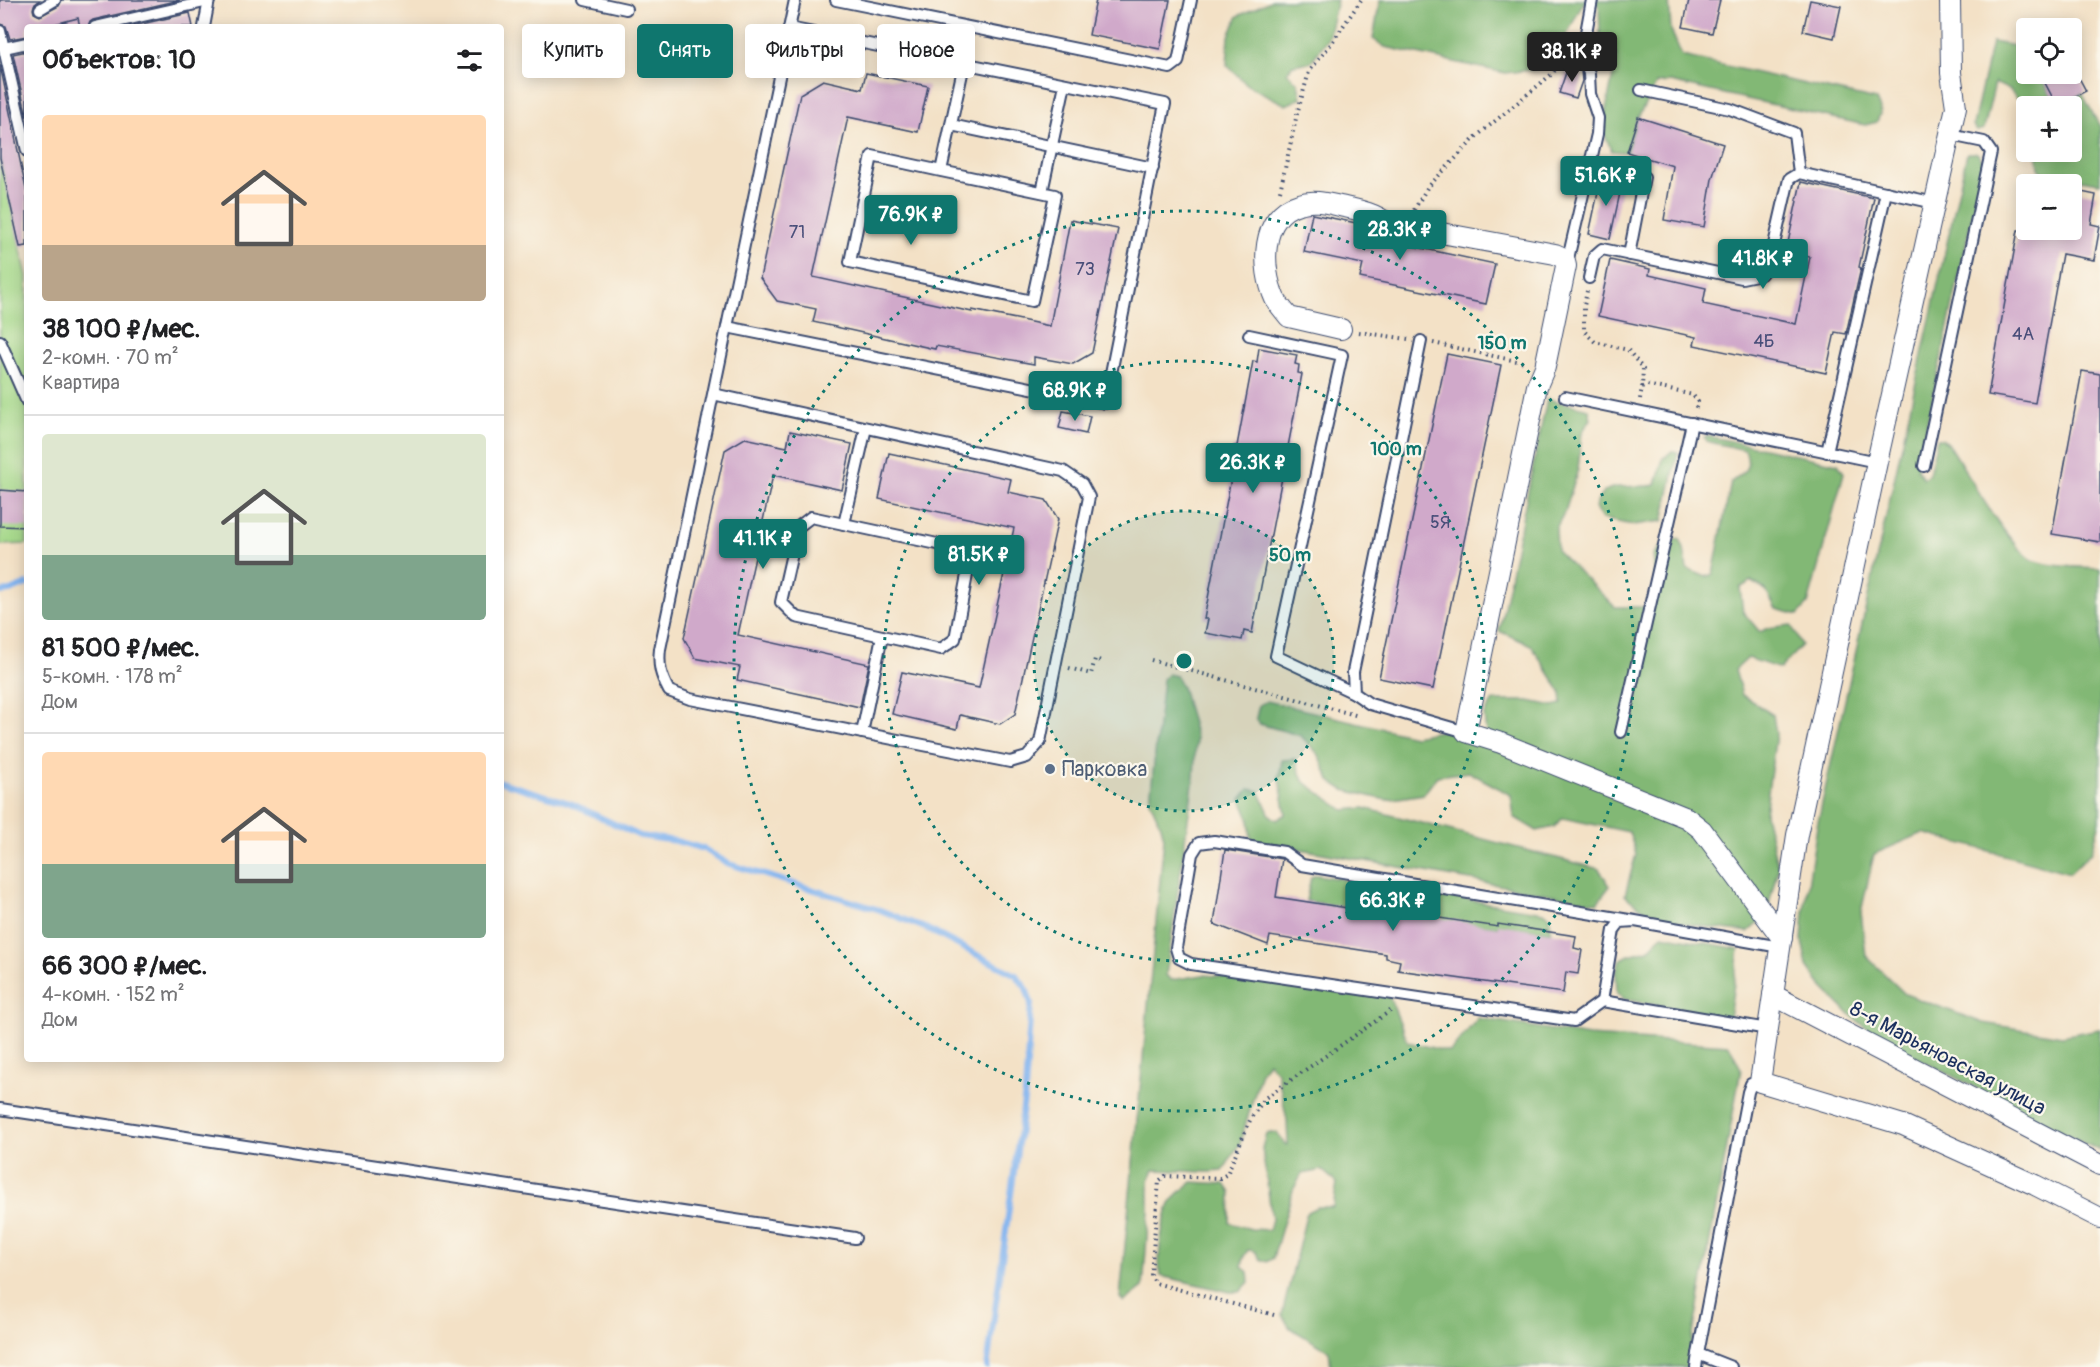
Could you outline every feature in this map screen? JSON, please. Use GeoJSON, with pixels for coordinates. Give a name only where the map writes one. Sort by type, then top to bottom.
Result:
{"type":"FeatureCollection","features":[{"type":"Feature","properties":{"kind":"street"},"geometry":{"type":"LineString","coordinates":[[1950,0],[1951,73],[1956,107],[1797,835],[1760,1082],[1903,1125],[2035,1185],[2100,1218]]}},
{"type":"Feature","properties":{"kind":"street"},"geometry":{"type":"LineString","coordinates":[[1341,329],[1289,317],[1276,300],[1265,257],[1273,224],[1284,212],[1299,204],[1316,201],[1374,213],[1387,223],[1555,254],[1564,258],[1566,266],[1545,367],[1537,386],[1466,732],[1502,743],[1687,818],[1702,831],[1781,943]]}},
{"type":"Feature","properties":{"kind":"street","name":"8-я Марьяновская улица"},"geometry":{"type":"LineString","coordinates":[[1773,995],[2100,1165]]}},
{"type":"Feature","properties":{"kind":"lane"},"geometry":{"type":"LineString","coordinates":[[40,9],[55,0]]}},
{"type":"Feature","properties":{"kind":"lane"},"geometry":{"type":"LineString","coordinates":[[585,0],[604,2],[626,9]]}},
{"type":"Feature","properties":{"kind":"lane"},"geometry":{"type":"LineString","coordinates":[[790,24],[795,0]]}},
{"type":"Feature","properties":{"kind":"lane"},"geometry":{"type":"LineString","coordinates":[[836,0],[1170,68],[1179,62],[1191,0]]}},
{"type":"Feature","properties":{"kind":"lane"},"geometry":{"type":"LineString","coordinates":[[1566,266],[1597,134],[1598,118],[1590,94],[1584,50],[1592,0]]}},
{"type":"Feature","properties":{"kind":"lane"},"geometry":{"type":"LineString","coordinates":[[108,24],[209,1],[205,24]]}},
{"type":"Feature","properties":{"kind":"lane"},"geometry":{"type":"LineString","coordinates":[[0,32],[22,106],[24,124]]}},
{"type":"Feature","properties":{"kind":"lane"},"geometry":{"type":"LineString","coordinates":[[4,48],[24,44]]}},
{"type":"Feature","properties":{"kind":"lane"},"geometry":{"type":"LineString","coordinates":[[727,327],[1105,403],[1165,104],[975,66]]}},
{"type":"Feature","properties":{"kind":"lane"},"geometry":{"type":"LineString","coordinates":[[713,394],[1063,471],[1082,484],[1089,498],[1040,742],[1027,757],[1010,762],[690,699],[669,691],[661,675],[660,649],[779,78]]}},
{"type":"Feature","properties":{"kind":"lane"},"geometry":{"type":"LineString","coordinates":[[941,171],[961,78]]}},
{"type":"Feature","properties":{"kind":"lane"},"geometry":{"type":"LineString","coordinates":[[1042,192],[1065,84]]}},
{"type":"Feature","properties":{"kind":"lane"},"geometry":{"type":"LineString","coordinates":[[1641,90],[1730,109],[1794,133],[1799,173]]}},
{"type":"Feature","properties":{"kind":"lane"},"geometry":{"type":"LineString","coordinates":[[951,125],[1153,168]]}},
{"type":"Feature","properties":{"kind":"lane"},"geometry":{"type":"LineString","coordinates":[[1924,466],[1991,152],[1984,142],[1950,135]]}},
{"type":"Feature","properties":{"kind":"lane"},"geometry":{"type":"LineString","coordinates":[[872,156],[941,171],[1055,195],[1032,301],[850,262],[872,156]]}},
{"type":"Feature","properties":{"kind":"lane"},"geometry":{"type":"LineString","coordinates":[[1589,278],[1594,256],[1602,249],[1742,278],[1761,274],[1770,262],[1789,179],[1799,173],[1935,203]]}},
{"type":"Feature","properties":{"kind":"lane"},"geometry":{"type":"LineString","coordinates":[[1629,255],[1644,177]]}},
{"type":"Feature","properties":{"kind":"lane"},"geometry":{"type":"LineString","coordinates":[[1827,452],[1886,192]]}},
{"type":"Feature","properties":{"kind":"lane"},"geometry":{"type":"LineString","coordinates":[[1249,335],[1342,355],[1276,656],[1354,693],[1371,704],[1466,732]]}},
{"type":"Feature","properties":{"kind":"lane"},"geometry":{"type":"LineString","coordinates":[[1354,693],[1353,672],[1420,341]]}},
{"type":"Feature","properties":{"kind":"lane"},"geometry":{"type":"LineString","coordinates":[[0,342],[24,395]]}},
{"type":"Feature","properties":{"kind":"lane"},"geometry":{"type":"LineString","coordinates":[[1565,396],[1877,462]]}},
{"type":"Feature","properties":{"kind":"lane"},"geometry":{"type":"LineString","coordinates":[[1621,732],[1692,423]]}},
{"type":"Feature","properties":{"kind":"lane"},"geometry":{"type":"LineString","coordinates":[[844,524],[866,428]]}},
{"type":"Feature","properties":{"kind":"lane"},"geometry":{"type":"LineString","coordinates":[[811,517],[844,524],[956,548],[969,564],[956,639],[941,649],[796,617],[781,602],[798,526],[811,517]]}},
{"type":"Feature","properties":{"kind":"lane"},"geometry":{"type":"LineString","coordinates":[[862,733],[882,636]]}},
{"type":"Feature","properties":{"kind":"lane"},"geometry":{"type":"LineString","coordinates":[[1635,921],[1620,922],[1614,930],[1602,1001],[1574,1021],[1191,964],[1179,957],[1176,948],[1192,854],[1199,843],[1214,840],[1284,852],[1302,865],[1781,943]]}},
{"type":"Feature","properties":{"kind":"lane"},"geometry":{"type":"LineString","coordinates":[[1602,1001],[1768,1029]]}},
{"type":"Feature","properties":{"kind":"lane"},"geometry":{"type":"LineString","coordinates":[[1696,1367],[1748,1092],[1751,1084],[1760,1082]]}},
{"type":"Feature","properties":{"kind":"lane"},"geometry":{"type":"LineString","coordinates":[[0,1109],[855,1238]]}},
{"type":"Feature","properties":{"kind":"lane"},"geometry":{"type":"LineString","coordinates":[[1698,1354],[1731,1367]]}},
{"type":"Feature","properties":{"kind":"path"},"geometry":{"type":"LineString","coordinates":[[1273,224],[1297,114],[1309,72],[1361,0]]}},
{"type":"Feature","properties":{"kind":"path"},"geometry":{"type":"LineString","coordinates":[[1405,226],[1427,188],[1477,136],[1552,74],[1573,46]]}},
{"type":"Feature","properties":{"kind":"path"},"geometry":{"type":"LineString","coordinates":[[1589,278],[1584,306],[1584,331],[1595,342],[1628,350],[1643,369],[1637,412]]}},
{"type":"Feature","properties":{"kind":"path"},"geometry":{"type":"LineString","coordinates":[[1341,329],[1420,341],[1545,367]]}},
{"type":"Feature","properties":{"kind":"path"},"geometry":{"type":"LineString","coordinates":[[1642,387],[1647,385],[1693,395],[1698,402],[1692,423]]}},
{"type":"Feature","properties":{"kind":"path"},"geometry":{"type":"LineString","coordinates":[[1055,665],[1091,674],[1095,659],[1101,661]]}},
{"type":"Feature","properties":{"kind":"path"},"geometry":{"type":"LineString","coordinates":[[1151,660],[1370,719]]}},
{"type":"Feature","properties":{"kind":"path"},"geometry":{"type":"LineString","coordinates":[[1274,1315],[1155,1284],[1151,1274],[1159,1180],[1165,1176],[1220,1178],[1227,1174],[1251,1118],[1265,1098],[1411,997]]}},
{"type":"Feature","properties":{"kind":"green space"},"geometry":{"type":"Polygon","coordinates":[[[1272,0],[1337,0],[1328,38],[1311,62],[1293,65],[1287,72],[1298,83],[1301,98],[1286,105],[1247,85],[1227,65],[1229,36],[1238,16],[1272,0]]]}},
{"type":"Feature","properties":{"kind":"green space"},"geometry":{"type":"Polygon","coordinates":[[[1380,0],[1588,0],[1582,5],[1563,42],[1538,69],[1505,73],[1385,47],[1373,39],[1380,0]]]}},
{"type":"Feature","properties":{"kind":"green space"},"geometry":{"type":"Polygon","coordinates":[[[1594,0],[1669,0],[1671,30],[1682,56],[1876,100],[1881,111],[1877,122],[1865,125],[1670,82],[1657,83],[1638,117],[1627,152],[1612,151],[1602,129],[1617,56],[1600,35],[1599,6],[1594,0]]]}},
{"type":"Feature","properties":{"kind":"green space"},"geometry":{"type":"Polygon","coordinates":[[[1992,42],[2016,46],[2016,84],[2046,84],[2052,96],[2016,97],[2010,90],[1995,83],[1984,129],[1977,131],[1973,125],[1992,42]]]}},
{"type":"Feature","properties":{"kind":"green space"},"geometry":{"type":"Polygon","coordinates":[[[2082,93],[2100,127],[2100,183],[2082,180],[2082,174],[2044,174],[2039,168],[2038,162],[2082,162],[2082,96],[2076,96],[2082,93]]]}},
{"type":"Feature","properties":{"kind":"green space"},"geometry":{"type":"Polygon","coordinates":[[[1967,153],[1977,153],[1984,162],[1917,469],[1923,478],[1929,474],[1937,439],[1942,439],[1950,446],[1998,523],[2020,550],[2031,559],[2054,565],[2100,568],[2100,821],[2092,851],[2070,873],[1923,833],[1874,854],[1861,912],[1866,956],[1905,994],[1983,1023],[2062,1036],[2100,1029],[2100,1151],[1882,1040],[1848,1013],[1820,984],[1807,966],[1802,940],[1804,911],[1817,826],[1967,153]]]}},
{"type":"Feature","properties":{"kind":"green space"},"geometry":{"type":"Polygon","coordinates":[[[0,158],[24,263],[24,544],[0,545],[0,158]]]}},
{"type":"Feature","properties":{"kind":"green space"},"geometry":{"type":"Polygon","coordinates":[[[1547,399],[1589,409],[1591,419],[1582,432],[1578,469],[1566,509],[1556,528],[1557,551],[1615,607],[1647,607],[1656,583],[1653,555],[1666,541],[1680,539],[1687,569],[1706,577],[1713,574],[1731,482],[1746,469],[1748,461],[1745,450],[1706,441],[1704,437],[1838,464],[1844,473],[1808,604],[1798,615],[1776,609],[1766,590],[1751,581],[1740,588],[1743,612],[1760,632],[1768,628],[1791,625],[1802,645],[1780,669],[1748,658],[1735,670],[1742,695],[1773,715],[1776,734],[1765,814],[1778,868],[1766,916],[1748,932],[1666,919],[1637,905],[1625,895],[1636,854],[1629,832],[1563,818],[1554,827],[1537,831],[1514,817],[1511,795],[1469,772],[1437,776],[1424,794],[1386,800],[1344,790],[1330,781],[1319,755],[1301,736],[1260,724],[1256,718],[1259,705],[1267,701],[1414,736],[1450,729],[1486,734],[1484,715],[1493,701],[1529,701],[1553,706],[1562,704],[1561,692],[1531,645],[1499,631],[1547,399]]]}},
{"type":"Feature","properties":{"kind":"green space"},"geometry":{"type":"Polygon","coordinates":[[[1672,451],[1678,452],[1663,521],[1633,525],[1602,519],[1595,508],[1602,494],[1612,488],[1656,485],[1663,459],[1672,451]]]}},
{"type":"Feature","properties":{"kind":"green space"},"geometry":{"type":"Polygon","coordinates":[[[1168,674],[1176,676],[1182,687],[1196,738],[1194,777],[1166,975],[1171,980],[1203,975],[1268,980],[1389,996],[1408,1042],[1450,1052],[1478,1018],[1589,1036],[1729,1045],[1741,1069],[1687,1367],[1331,1367],[1329,1351],[1290,1328],[1282,1315],[1307,1212],[1317,1207],[1333,1207],[1337,1183],[1322,1170],[1302,1174],[1293,1190],[1273,1258],[1267,1262],[1260,1259],[1255,1251],[1248,1250],[1242,1267],[1248,1272],[1249,1282],[1240,1292],[1230,1292],[1161,1276],[1160,1248],[1167,1214],[1176,1196],[1192,1182],[1225,1184],[1231,1193],[1230,1223],[1251,1229],[1269,1230],[1272,1219],[1262,1148],[1266,1134],[1277,1132],[1285,1145],[1288,1145],[1287,1120],[1277,1072],[1268,1062],[1261,1072],[1240,1143],[1223,1171],[1154,1170],[1149,1180],[1143,1287],[1124,1302],[1120,1298],[1164,838],[1150,801],[1163,679],[1168,674]]]}},
{"type":"Feature","properties":{"kind":"green space"},"geometry":{"type":"Polygon","coordinates":[[[1295,759],[1303,781],[1344,810],[1364,808],[1599,869],[1610,886],[1597,903],[1251,840],[1249,819],[1241,799],[1249,789],[1259,791],[1270,815],[1277,820],[1286,814],[1279,777],[1282,760],[1295,759]]]}},
{"type":"Feature","properties":{"kind":"green space"},"geometry":{"type":"Polygon","coordinates":[[[1317,875],[1543,912],[1550,916],[1551,932],[1393,915],[1306,901],[1311,877],[1317,875]]]}},
{"type":"Feature","properties":{"kind":"green space"},"geometry":{"type":"Polygon","coordinates":[[[1662,935],[1739,949],[1729,1018],[1624,999],[1617,992],[1616,973],[1620,960],[1648,950],[1662,935]]]}},
{"type":"Feature","properties":{"kind":"building"},"geometry":{"type":"Polygon","coordinates":[[[0,0],[40,0],[33,9],[34,13],[40,16],[59,6],[62,0],[180,0],[93,20],[89,24],[79,24],[78,18],[55,24],[24,24],[24,37],[10,39],[6,26],[0,24],[0,0]]]}},
{"type":"Feature","properties":{"kind":"building"},"geometry":{"type":"Polygon","coordinates":[[[1096,0],[1170,0],[1160,49],[1089,35],[1096,0]]]}},
{"type":"Feature","properties":{"kind":"building"},"geometry":{"type":"Polygon","coordinates":[[[1689,0],[1720,0],[1712,33],[1683,27],[1689,0]]]}},
{"type":"Feature","properties":{"kind":"building"},"geometry":{"type":"Polygon","coordinates":[[[1810,0],[1841,6],[1834,38],[1803,31],[1810,0]]]}},
{"type":"Feature","properties":{"kind":"building"},"geometry":{"type":"Polygon","coordinates":[[[190,13],[192,24],[142,24],[190,13]]]}},
{"type":"Feature","properties":{"kind":"building"},"geometry":{"type":"Polygon","coordinates":[[[24,52],[24,104],[13,54],[24,52]]]}},
{"type":"Feature","properties":{"kind":"building"},"geometry":{"type":"Polygon","coordinates":[[[0,65],[24,180],[24,246],[20,247],[0,158],[0,65]]]}},
{"type":"Feature","properties":{"kind":"building"},"geometry":{"type":"Polygon","coordinates":[[[1568,67],[1581,71],[1582,81],[1576,98],[1559,93],[1568,67]]]}},
{"type":"Feature","properties":{"kind":"building"},"geometry":{"type":"Polygon","coordinates":[[[866,73],[877,75],[877,78],[890,78],[928,86],[918,132],[848,117],[813,277],[972,312],[972,310],[1050,326],[1070,220],[1118,229],[1092,353],[1073,364],[1034,357],[1034,364],[936,346],[935,349],[813,322],[816,309],[777,301],[760,278],[800,94],[823,80],[862,89],[866,73]]]}},
{"type":"Feature","properties":{"kind":"building"},"geometry":{"type":"Polygon","coordinates":[[[2082,83],[2086,91],[2076,96],[2052,96],[2046,84],[2082,83]]]}},
{"type":"Feature","properties":{"kind":"building"},"geometry":{"type":"Polygon","coordinates":[[[1638,117],[1723,144],[1712,179],[1704,227],[1664,220],[1673,166],[1627,152],[1638,117]]]}},
{"type":"Feature","properties":{"kind":"building"},"geometry":{"type":"Polygon","coordinates":[[[1602,174],[1623,179],[1610,239],[1589,234],[1602,174]]]}},
{"type":"Feature","properties":{"kind":"building"},"geometry":{"type":"Polygon","coordinates":[[[1801,182],[1874,198],[1846,334],[1835,332],[1826,373],[1694,345],[1696,337],[1598,316],[1610,260],[1650,269],[1649,275],[1706,288],[1703,304],[1796,324],[1810,257],[1786,252],[1801,182]]]}},
{"type":"Feature","properties":{"kind":"building"},"geometry":{"type":"Polygon","coordinates":[[[2082,192],[2096,195],[2091,224],[2100,226],[2094,260],[2062,254],[2035,403],[1988,395],[2016,240],[2082,240],[2082,192]]]}},
{"type":"Feature","properties":{"kind":"building"},"geometry":{"type":"Polygon","coordinates":[[[1312,214],[1371,227],[1369,237],[1495,264],[1486,304],[1360,278],[1363,264],[1304,252],[1312,214]]]}},
{"type":"Feature","properties":{"kind":"building"},"geometry":{"type":"Polygon","coordinates":[[[1259,348],[1297,355],[1295,364],[1299,365],[1298,373],[1302,374],[1252,633],[1244,631],[1242,640],[1205,633],[1208,619],[1204,619],[1234,463],[1231,462],[1234,446],[1237,446],[1253,361],[1257,362],[1259,348]]]}},
{"type":"Feature","properties":{"kind":"building"},"geometry":{"type":"Polygon","coordinates":[[[1447,354],[1501,365],[1433,689],[1379,678],[1447,354]]]}},
{"type":"Feature","properties":{"kind":"building"},"geometry":{"type":"Polygon","coordinates":[[[2082,371],[2100,374],[2100,542],[2052,534],[2082,371]]]}},
{"type":"Feature","properties":{"kind":"building"},"geometry":{"type":"Polygon","coordinates":[[[1063,411],[1090,416],[1086,434],[1059,428],[1063,411]]]}},
{"type":"Feature","properties":{"kind":"building"},"geometry":{"type":"Polygon","coordinates":[[[790,431],[852,444],[842,490],[773,475],[738,635],[869,664],[860,707],[737,680],[740,667],[695,658],[684,638],[725,450],[745,438],[787,447],[790,431]]]}},
{"type":"Feature","properties":{"kind":"building"},"geometry":{"type":"Polygon","coordinates":[[[889,453],[1011,479],[1008,492],[1046,500],[1058,519],[1015,714],[1000,724],[960,715],[957,729],[892,714],[902,672],[979,688],[1014,528],[879,499],[889,453]]]}},
{"type":"Feature","properties":{"kind":"building"},"geometry":{"type":"Polygon","coordinates":[[[0,490],[24,492],[24,527],[0,526],[0,490]]]}},
{"type":"Feature","properties":{"kind":"building"},"geometry":{"type":"Polygon","coordinates":[[[1225,850],[1282,859],[1276,897],[1393,915],[1394,911],[1576,936],[1574,948],[1582,950],[1578,974],[1566,972],[1563,993],[1398,970],[1400,961],[1386,958],[1386,954],[1270,936],[1268,945],[1214,924],[1225,850]]]}},
{"type":"Feature","properties":{"kind":"waterway"},"geometry":{"type":"LineString","coordinates":[[0,592],[24,585]]}},
{"type":"Feature","properties":{"kind":"waterway"},"geometry":{"type":"LineString","coordinates":[[504,783],[570,803],[640,836],[676,841],[704,849],[729,864],[880,910],[925,928],[1016,975],[1026,988],[1031,1003],[1025,1093],[987,1367]]}},
{"type":"Feature","properties":{"kind":"place","name":"Парковка"},"geometry":{"type":"Point","coordinates":[1050,769]}}]}
